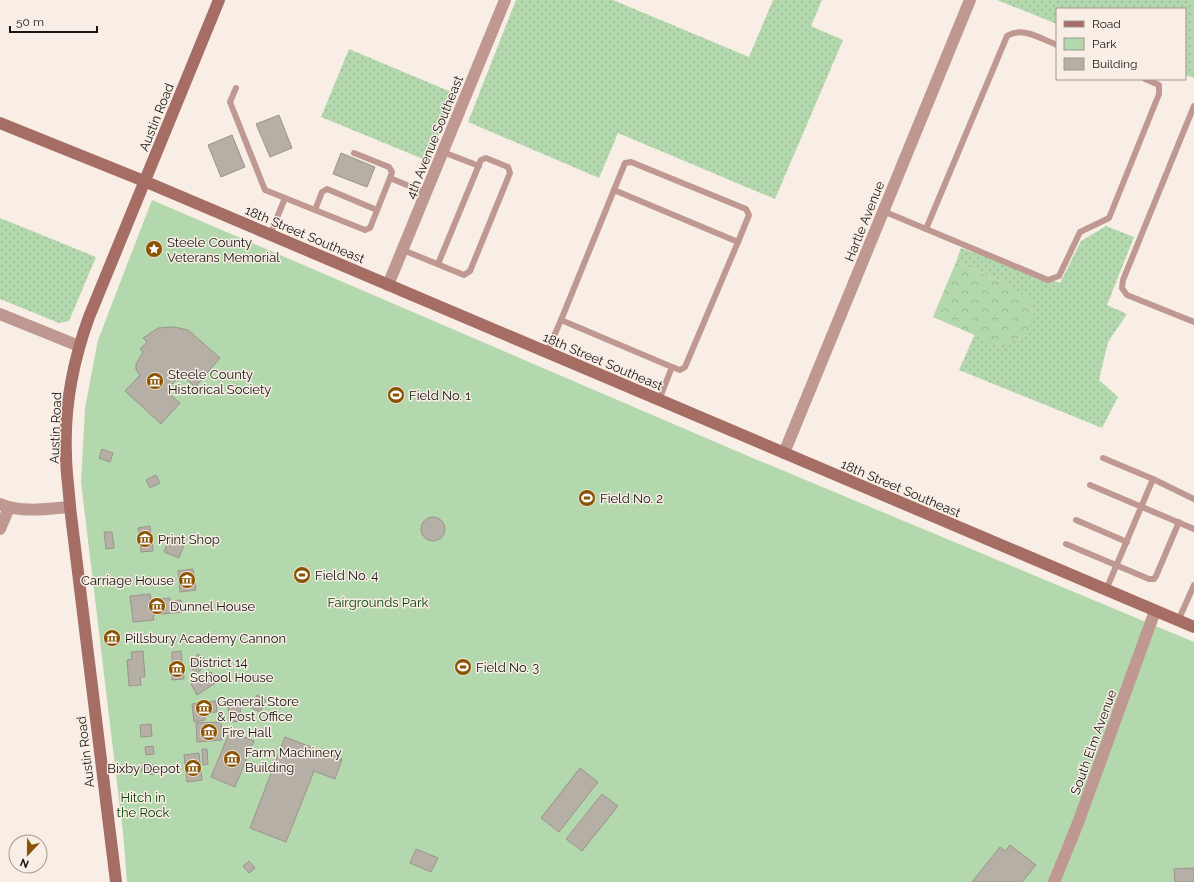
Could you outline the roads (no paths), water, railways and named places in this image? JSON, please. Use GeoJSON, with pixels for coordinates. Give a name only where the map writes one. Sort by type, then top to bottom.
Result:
{"type":"FeatureCollection","features":[{"type":"Feature","properties":{"kind":"street","name":"Austin Road"},"geometry":{"type":"LineString","coordinates":[[116,882],[70,507],[66,454],[66,427],[73,368],[79,346],[144,182],[219,0]]}},
{"type":"Feature","properties":{"kind":"street","name":"4th Avenue Southeast"},"geometry":{"type":"LineString","coordinates":[[388,285],[506,0]]}},
{"type":"Feature","properties":{"kind":"street","name":"Hartle Avenue"},"geometry":{"type":"LineString","coordinates":[[784,453],[970,0]]}},
{"type":"Feature","properties":{"kind":"street","name":"18th Street Southeast"},"geometry":{"type":"LineString","coordinates":[[0,123],[270,235],[1194,627]]}},
{"type":"Feature","properties":{"kind":"street"},"geometry":{"type":"LineString","coordinates":[[0,314],[79,346]]}},
{"type":"Feature","properties":{"kind":"street"},"geometry":{"type":"LineString","coordinates":[[0,529],[4,506],[31,510],[70,507]]}},
{"type":"Feature","properties":{"kind":"street","name":"South Elm Avenue"},"geometry":{"type":"LineString","coordinates":[[1054,882],[1078,823],[1155,611]]}},
{"type":"Feature","properties":{"kind":"lane"},"geometry":{"type":"LineString","coordinates":[[926,229],[1007,36],[1014,31],[1023,32],[1056,45]]}},
{"type":"Feature","properties":{"kind":"lane"},"geometry":{"type":"LineString","coordinates":[[883,212],[1048,280],[1059,276],[1080,232],[1109,218],[1159,94],[1159,85],[1147,80]]}},
{"type":"Feature","properties":{"kind":"lane"},"geometry":{"type":"LineString","coordinates":[[236,88],[230,102],[265,190],[365,230],[370,228],[392,172],[389,167],[354,153]]}},
{"type":"Feature","properties":{"kind":"lane"},"geometry":{"type":"LineString","coordinates":[[1194,106],[1123,280],[1122,288],[1127,295],[1194,322]]}},
{"type":"Feature","properties":{"kind":"lane"},"geometry":{"type":"LineString","coordinates":[[443,152],[479,166]]}},
{"type":"Feature","properties":{"kind":"lane"},"geometry":{"type":"LineString","coordinates":[[403,250],[464,275],[470,271],[510,173],[508,167],[486,158],[481,160],[438,264]]}},
{"type":"Feature","properties":{"kind":"lane"},"geometry":{"type":"LineString","coordinates":[[547,352],[560,320],[625,163],[631,162],[746,209],[749,215],[738,242],[685,367],[680,370],[560,320]]}},
{"type":"Feature","properties":{"kind":"lane"},"geometry":{"type":"LineString","coordinates":[[390,178],[426,193]]}},
{"type":"Feature","properties":{"kind":"lane"},"geometry":{"type":"LineString","coordinates":[[315,210],[322,192],[327,190],[377,210]]}},
{"type":"Feature","properties":{"kind":"lane"},"geometry":{"type":"LineString","coordinates":[[614,190],[738,242]]}},
{"type":"Feature","properties":{"kind":"lane"},"geometry":{"type":"LineString","coordinates":[[270,235],[285,198]]}},
{"type":"Feature","properties":{"kind":"lane"},"geometry":{"type":"LineString","coordinates":[[659,400],[672,367]]}},
{"type":"Feature","properties":{"kind":"lane"},"geometry":{"type":"LineString","coordinates":[[1103,458],[1153,479],[1194,499]]}},
{"type":"Feature","properties":{"kind":"lane"},"geometry":{"type":"LineString","coordinates":[[1106,590],[1153,479]]}},
{"type":"Feature","properties":{"kind":"lane"},"geometry":{"type":"LineString","coordinates":[[1090,485],[1194,529]]}},
{"type":"Feature","properties":{"kind":"lane"},"geometry":{"type":"LineString","coordinates":[[1076,520],[1127,542]]}},
{"type":"Feature","properties":{"kind":"lane"},"geometry":{"type":"LineString","coordinates":[[1066,544],[1149,579],[1154,579],[1179,522]]}},
{"type":"Feature","properties":{"kind":"lane"},"geometry":{"type":"LineString","coordinates":[[1178,621],[1194,584]]}},
{"type":"Feature","properties":{"kind":"place","name":"Steele County Veterans Memorial"},"geometry":{"type":"Point","coordinates":[154,249]}},
{"type":"Feature","properties":{"kind":"place","name":"Steele County Historical Society"},"geometry":{"type":"Point","coordinates":[155,381]}},
{"type":"Feature","properties":{"kind":"place","name":"Field No. 1"},"geometry":{"type":"Point","coordinates":[396,395]}},
{"type":"Feature","properties":{"kind":"place","name":"Field No. 2"},"geometry":{"type":"Point","coordinates":[587,498]}},
{"type":"Feature","properties":{"kind":"place","name":"Print Shop"},"geometry":{"type":"Point","coordinates":[145,539]}},
{"type":"Feature","properties":{"kind":"place","name":"Field No. 4"},"geometry":{"type":"Point","coordinates":[302,575]}},
{"type":"Feature","properties":{"kind":"place","name":"Carriage House"},"geometry":{"type":"Point","coordinates":[187,580]}},
{"type":"Feature","properties":{"kind":"place","name":"Dunnel House"},"geometry":{"type":"Point","coordinates":[157,606]}},
{"type":"Feature","properties":{"kind":"place","name":"Pillsbury Academy Cannon"},"geometry":{"type":"Point","coordinates":[112,638]}},
{"type":"Feature","properties":{"kind":"place","name":"Field No. 3"},"geometry":{"type":"Point","coordinates":[463,667]}},
{"type":"Feature","properties":{"kind":"place","name":"District 14 School House"},"geometry":{"type":"Point","coordinates":[177,669]}},
{"type":"Feature","properties":{"kind":"place","name":"General Store & Post Office"},"geometry":{"type":"Point","coordinates":[204,708]}},
{"type":"Feature","properties":{"kind":"place","name":"Fire Hall"},"geometry":{"type":"Point","coordinates":[209,732]}},
{"type":"Feature","properties":{"kind":"place","name":"Farm Machinery Building"},"geometry":{"type":"Point","coordinates":[232,759]}},
{"type":"Feature","properties":{"kind":"place","name":"Bixby Depot"},"geometry":{"type":"Point","coordinates":[193,768]}},
{"type":"Feature","properties":{"kind":"park label","name":"Fairgrounds Park"},"geometry":{"type":"Point","coordinates":[378,602]}},
{"type":"Feature","properties":{"kind":"park label","name":"Hitch in the Rock"},"geometry":{"type":"Point","coordinates":[143,804]}}]}
